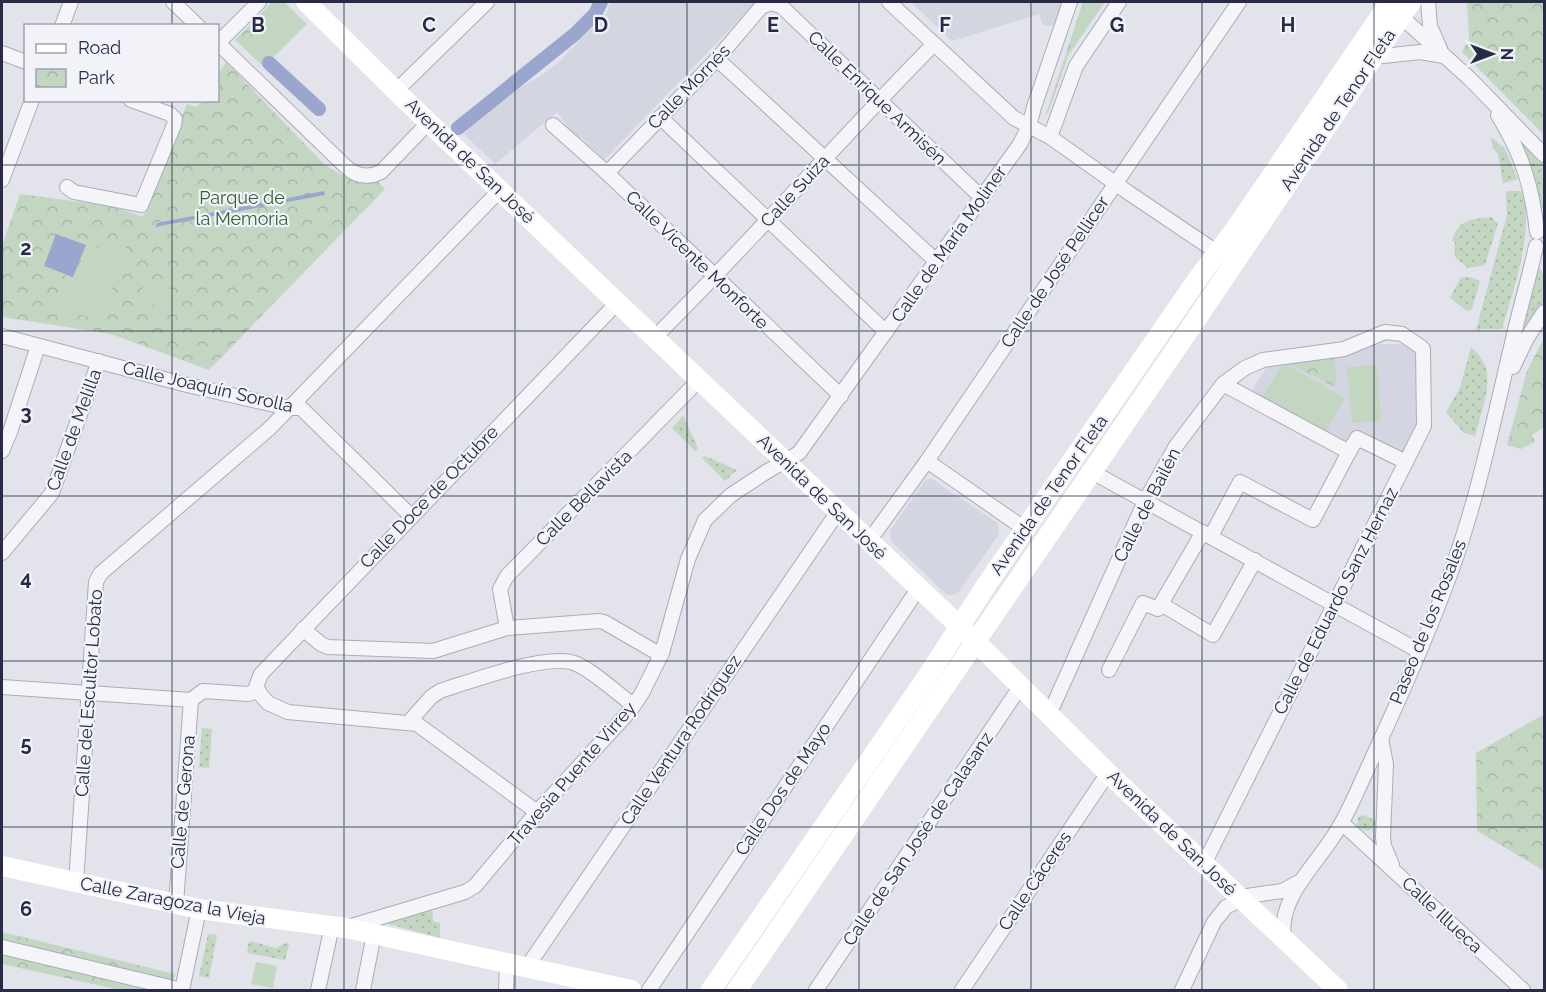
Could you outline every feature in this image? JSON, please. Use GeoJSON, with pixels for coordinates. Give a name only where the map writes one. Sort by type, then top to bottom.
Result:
{"type":"FeatureCollection","features":[{"type":"Feature","properties":{"kind":"main road","name":"Avenida de San José"},"geometry":{"type":"LineString","coordinates":[[306,2],[617,303],[656,337],[837,513],[975,641],[1108,772],[1338,990]]}},
{"type":"Feature","properties":{"kind":"main road","name":"Avenida de Tenor Fleta"},"geometry":{"type":"LineString","coordinates":[[737,990],[1374,57],[1398,6]]}},
{"type":"Feature","properties":{"kind":"main road","name":"Avenida de Tenor Fleta"},"geometry":{"type":"LineString","coordinates":[[711,990],[1199,276],[1398,6]]}},
{"type":"Feature","properties":{"kind":"main road","name":"Calle Zaragoza la Vieja"},"geometry":{"type":"LineString","coordinates":[[2,866],[199,909],[374,934],[527,967],[577,985],[631,990]]}},
{"type":"Feature","properties":{"kind":"street"},"geometry":{"type":"LineString","coordinates":[[63,24],[71,2]]}},
{"type":"Feature","properties":{"kind":"street"},"geometry":{"type":"LineString","coordinates":[[173,2],[196,24]]}},
{"type":"Feature","properties":{"kind":"street"},"geometry":{"type":"LineString","coordinates":[[219,42],[259,2]]}},
{"type":"Feature","properties":{"kind":"street"},"geometry":{"type":"LineString","coordinates":[[396,91],[488,2]]}},
{"type":"Feature","properties":{"kind":"street"},"geometry":{"type":"LineString","coordinates":[[889,2],[1014,118],[1050,136],[1217,254],[1225,258],[1237,258]]}},
{"type":"Feature","properties":{"kind":"street","name":"Calle de María Moliner"},"geometry":{"type":"LineString","coordinates":[[784,462],[799,453],[1020,144],[1029,126],[1070,2]]}},
{"type":"Feature","properties":{"kind":"street"},"geometry":{"type":"LineString","coordinates":[[1050,136],[1077,66],[1119,2]]}},
{"type":"Feature","properties":{"kind":"street","name":"Calle de José Pellicer"},"geometry":{"type":"LineString","coordinates":[[869,542],[927,461],[1239,2]]}},
{"type":"Feature","properties":{"kind":"street"},"geometry":{"type":"LineString","coordinates":[[1428,2],[1430,26],[1444,56]]}},
{"type":"Feature","properties":{"kind":"street","name":"Calle Mornés"},"geometry":{"type":"LineString","coordinates":[[607,173],[717,59],[761,7],[771,3]]}},
{"type":"Feature","properties":{"kind":"street","name":"Calle Enrique Armisén"},"geometry":{"type":"LineString","coordinates":[[771,3],[781,6],[981,197]]}},
{"type":"Feature","properties":{"kind":"street"},"geometry":{"type":"LineString","coordinates":[[1398,6],[1444,56],[1545,156]]}},
{"type":"Feature","properties":{"kind":"street"},"geometry":{"type":"LineString","coordinates":[[219,44],[355,174],[370,176],[381,172],[429,122]]}},
{"type":"Feature","properties":{"kind":"street","name":"Calle Suiza"},"geometry":{"type":"LineString","coordinates":[[656,337],[768,221],[878,100],[934,44]]}},
{"type":"Feature","properties":{"kind":"street"},"geometry":{"type":"LineString","coordinates":[[1374,57],[1420,52],[1444,56]]}},
{"type":"Feature","properties":{"kind":"street"},"geometry":{"type":"LineString","coordinates":[[2,53],[24,61]]}},
{"type":"Feature","properties":{"kind":"street"},"geometry":{"type":"LineString","coordinates":[[717,59],[936,261]]}},
{"type":"Feature","properties":{"kind":"street"},"geometry":{"type":"LineString","coordinates":[[1486,96],[1521,158],[1532,191],[1537,239],[1545,264]]}},
{"type":"Feature","properties":{"kind":"street"},"geometry":{"type":"LineString","coordinates":[[2,180],[31,102]]}},
{"type":"Feature","properties":{"kind":"street"},"geometry":{"type":"LineString","coordinates":[[67,187],[74,192],[141,205],[175,119],[170,114],[137,102]]}},
{"type":"Feature","properties":{"kind":"street"},"geometry":{"type":"LineString","coordinates":[[660,117],[886,332]]}},
{"type":"Feature","properties":{"kind":"street","name":"Calle Vicente Monforte"},"geometry":{"type":"LineString","coordinates":[[552,125],[607,173],[841,396]]}},
{"type":"Feature","properties":{"kind":"street","name":"Calle del Escultor Lobato"},"geometry":{"type":"LineString","coordinates":[[76,883],[96,582],[99,574],[270,428],[500,190]]}},
{"type":"Feature","properties":{"kind":"street"},"geometry":{"type":"LineString","coordinates":[[1537,239],[1545,217]]}},
{"type":"Feature","properties":{"kind":"street","name":"Paseo de los Rosales"},"geometry":{"type":"LineString","coordinates":[[1285,941],[1283,924],[1285,912],[1303,880],[1342,823],[1419,651],[1458,551],[1500,400],[1537,239]]}},
{"type":"Feature","properties":{"kind":"street","name":"Calle Doce de Octubre"},"geometry":{"type":"LineString","coordinates":[[252,690],[261,674],[303,628],[617,303]]}},
{"type":"Feature","properties":{"kind":"street","name":"Paseo de los Rosales"},"geometry":{"type":"LineString","coordinates":[[1500,400],[1519,352],[1535,323],[1545,312]]}},
{"type":"Feature","properties":{"kind":"street","name":"Calle de Bailén"},"geometry":{"type":"LineString","coordinates":[[1049,715],[1144,501],[1176,446],[1223,384],[1263,360],[1344,349],[1385,333],[1408,336]]}},
{"type":"Feature","properties":{"kind":"street","name":"Calle Joaquín Sorolla"},"geometry":{"type":"LineString","coordinates":[[2,336],[187,385],[288,408],[298,407],[305,411],[411,516]]}},
{"type":"Feature","properties":{"kind":"street","name":"Calle de Eduardo Sanz Hernaz"},"geometry":{"type":"LineString","coordinates":[[1204,864],[1425,423],[1423,349],[1408,336]]}},
{"type":"Feature","properties":{"kind":"street"},"geometry":{"type":"LineString","coordinates":[[2,451],[38,345]]}},
{"type":"Feature","properties":{"kind":"street","name":"Calle de Melilla"},"geometry":{"type":"LineString","coordinates":[[2,554],[52,494],[99,361]]}},
{"type":"Feature","properties":{"kind":"street","name":"Calle Bellavista"},"geometry":{"type":"LineString","coordinates":[[507,628],[500,591],[503,581],[699,380]]}},
{"type":"Feature","properties":{"kind":"street"},"geometry":{"type":"LineString","coordinates":[[1223,384],[1349,452]]}},
{"type":"Feature","properties":{"kind":"street"},"geometry":{"type":"LineString","coordinates":[[1109,670],[1143,603],[1158,609],[1240,482],[1313,520],[1357,438],[1406,462]]}},
{"type":"Feature","properties":{"kind":"street"},"geometry":{"type":"LineString","coordinates":[[927,461],[1025,530]]}},
{"type":"Feature","properties":{"kind":"street","name":"Travesía Puente Virrey"},"geometry":{"type":"LineString","coordinates":[[341,928],[470,890],[479,882],[537,812],[633,705],[649,681],[661,655],[688,559],[703,524],[731,495],[784,462]]}},
{"type":"Feature","properties":{"kind":"street"},"geometry":{"type":"LineString","coordinates":[[1092,472],[1419,651]]}},
{"type":"Feature","properties":{"kind":"street","name":"Calle Ventura Rodríguez"},"geometry":{"type":"LineString","coordinates":[[527,967],[837,513]]}},
{"type":"Feature","properties":{"kind":"street"},"geometry":{"type":"LineString","coordinates":[[1161,604],[1213,635],[1256,560]]}},
{"type":"Feature","properties":{"kind":"street","name":"Calle Dos de Mayo"},"geometry":{"type":"LineString","coordinates":[[649,990],[918,589]]}},
{"type":"Feature","properties":{"kind":"street"},"geometry":{"type":"LineString","coordinates":[[303,628],[321,644],[328,647],[431,651],[507,628],[602,621],[661,655]]}},
{"type":"Feature","properties":{"kind":"street"},"geometry":{"type":"LineString","coordinates":[[409,722],[431,697],[440,691],[505,670],[557,661],[580,665],[633,705]]}},
{"type":"Feature","properties":{"kind":"street"},"geometry":{"type":"LineString","coordinates":[[2,687],[191,700],[203,691],[252,690],[260,694],[268,703],[288,712],[409,722],[417,724],[537,812]]}},
{"type":"Feature","properties":{"kind":"street","name":"Calle de San José de Calasanz"},"geometry":{"type":"LineString","coordinates":[[816,990],[1020,687]]}},
{"type":"Feature","properties":{"kind":"street","name":"Calle de Gerona"},"geometry":{"type":"LineString","coordinates":[[176,904],[191,700]]}},
{"type":"Feature","properties":{"kind":"street"},"geometry":{"type":"LineString","coordinates":[[1381,739],[1386,764],[1384,846],[1396,872]]}},
{"type":"Feature","properties":{"kind":"street","name":"Calle Cáceres"},"geometry":{"type":"LineString","coordinates":[[962,990],[1108,772]]}},
{"type":"Feature","properties":{"kind":"street","name":"Calle Illueca"},"geometry":{"type":"LineString","coordinates":[[1342,823],[1523,990]]}},
{"type":"Feature","properties":{"kind":"street"},"geometry":{"type":"LineString","coordinates":[[1361,839],[1375,834],[1383,823]]}},
{"type":"Feature","properties":{"kind":"street"},"geometry":{"type":"LineString","coordinates":[[1182,990],[1214,921],[1226,907],[1240,898],[1282,891],[1303,880]]}},
{"type":"Feature","properties":{"kind":"street"},"geometry":{"type":"LineString","coordinates":[[2,947],[182,990],[199,909]]}},
{"type":"Feature","properties":{"kind":"street"},"geometry":{"type":"LineString","coordinates":[[318,990],[330,935],[341,928]]}},
{"type":"Feature","properties":{"kind":"street"},"geometry":{"type":"LineString","coordinates":[[363,990],[374,934]]}},
{"type":"Feature","properties":{"kind":"street"},"geometry":{"type":"LineString","coordinates":[[506,990],[507,963]]}},
{"type":"Feature","properties":{"kind":"shaded area"},"geometry":{"type":"Polygon","coordinates":[[[610,2],[756,2],[604,160],[581,137],[578,140],[557,112],[495,164],[464,134],[479,116],[481,118],[502,98],[539,77],[560,61],[607,12],[610,2]]]}},
{"type":"Feature","properties":{"kind":"shaded area"},"geometry":{"type":"Polygon","coordinates":[[[911,2],[1063,2],[1056,25],[1043,25],[1039,14],[952,41],[911,2]]]}},
{"type":"Feature","properties":{"kind":"shaded area"},"geometry":{"type":"Polygon","coordinates":[[[1374,344],[1409,344],[1417,351],[1421,424],[1404,454],[1354,432],[1346,445],[1250,393],[1269,363],[1350,354],[1374,344]]]}},
{"type":"Feature","properties":{"kind":"shaded area"},"geometry":{"type":"Polygon","coordinates":[[[932,479],[997,523],[999,534],[957,594],[947,595],[891,541],[890,531],[925,480],[932,479]]]}},
{"type":"Feature","properties":{"kind":"green space"},"geometry":{"type":"Polygon","coordinates":[[[272,2],[284,2],[307,24],[264,67],[235,40],[272,2]]]}},
{"type":"Feature","properties":{"kind":"green space"},"geometry":{"type":"Polygon","coordinates":[[[273,2],[284,2],[303,21],[291,26],[289,34],[280,38],[279,44],[257,55],[261,28],[273,2]]]}},
{"type":"Feature","properties":{"kind":"green space"},"geometry":{"type":"Polygon","coordinates":[[[1083,2],[1105,2],[1069,54],[1046,114],[1083,2]]]}},
{"type":"Feature","properties":{"kind":"green space"},"geometry":{"type":"Polygon","coordinates":[[[1085,2],[1104,2],[1067,56],[1085,2]]]}},
{"type":"Feature","properties":{"kind":"green space"},"geometry":{"type":"Polygon","coordinates":[[[1467,2],[1544,2],[1544,135],[1462,52],[1469,39],[1467,2]]]}},
{"type":"Feature","properties":{"kind":"green space","name":"Parque de la Memoria"},"geometry":{"type":"Polygon","coordinates":[[[226,62],[325,165],[349,178],[376,180],[385,189],[209,370],[111,334],[2,317],[2,246],[20,194],[111,206],[143,217],[187,104],[197,107],[200,102],[219,102],[219,73],[226,62]]]}},
{"type":"Feature","properties":{"kind":"green space"},"geometry":{"type":"Polygon","coordinates":[[[1512,126],[1544,162],[1544,206],[1541,210],[1533,176],[1512,126]]]}},
{"type":"Feature","properties":{"kind":"green space"},"geometry":{"type":"Polygon","coordinates":[[[1491,137],[1505,149],[1518,179],[1503,183],[1498,153],[1493,149],[1491,137]]]}},
{"type":"Feature","properties":{"kind":"green space"},"geometry":{"type":"Polygon","coordinates":[[[1506,191],[1524,191],[1526,226],[1521,261],[1502,329],[1481,329],[1479,332],[1476,330],[1507,215],[1506,191]]]}},
{"type":"Feature","properties":{"kind":"green space"},"geometry":{"type":"Polygon","coordinates":[[[1491,217],[1498,223],[1485,265],[1468,268],[1456,258],[1455,242],[1452,241],[1455,233],[1462,224],[1491,217]]]}},
{"type":"Feature","properties":{"kind":"green space"},"geometry":{"type":"Polygon","coordinates":[[[108,245],[127,245],[102,318],[57,312],[70,277],[74,278],[86,250],[108,245]]]}},
{"type":"Feature","properties":{"kind":"green space"},"geometry":{"type":"Polygon","coordinates":[[[1537,266],[1544,274],[1544,304],[1519,339],[1537,266]]]}},
{"type":"Feature","properties":{"kind":"green space"},"geometry":{"type":"Polygon","coordinates":[[[1461,277],[1470,277],[1480,281],[1472,309],[1467,311],[1450,298],[1461,277]]]}},
{"type":"Feature","properties":{"kind":"green space"},"geometry":{"type":"Polygon","coordinates":[[[146,280],[173,290],[166,309],[139,300],[146,280]]]}},
{"type":"Feature","properties":{"kind":"green space"},"geometry":{"type":"Polygon","coordinates":[[[1544,338],[1544,427],[1532,435],[1535,442],[1521,449],[1507,445],[1527,371],[1544,338]]]}},
{"type":"Feature","properties":{"kind":"green space"},"geometry":{"type":"Polygon","coordinates":[[[1471,347],[1480,356],[1487,377],[1485,401],[1475,436],[1464,433],[1446,412],[1460,388],[1471,347]]]}},
{"type":"Feature","properties":{"kind":"green space"},"geometry":{"type":"Polygon","coordinates":[[[1335,358],[1337,388],[1288,363],[1335,358]]]}},
{"type":"Feature","properties":{"kind":"green space"},"geometry":{"type":"Polygon","coordinates":[[[1283,363],[1345,398],[1326,432],[1262,397],[1283,363]]]}},
{"type":"Feature","properties":{"kind":"green space"},"geometry":{"type":"Polygon","coordinates":[[[1377,365],[1381,421],[1352,423],[1347,367],[1377,365]]]}},
{"type":"Feature","properties":{"kind":"green space"},"geometry":{"type":"Polygon","coordinates":[[[683,416],[698,448],[695,451],[672,428],[683,416]]]}},
{"type":"Feature","properties":{"kind":"green space"},"geometry":{"type":"Polygon","coordinates":[[[705,456],[737,470],[725,481],[702,458],[705,456]]]}},
{"type":"Feature","properties":{"kind":"green space"},"geometry":{"type":"Polygon","coordinates":[[[1541,716],[1544,718],[1544,871],[1477,831],[1476,753],[1541,716]]]}},
{"type":"Feature","properties":{"kind":"green space"},"geometry":{"type":"Polygon","coordinates":[[[202,728],[212,729],[209,768],[199,767],[202,728]]]}},
{"type":"Feature","properties":{"kind":"green space"},"geometry":{"type":"Polygon","coordinates":[[[1363,815],[1377,821],[1375,827],[1367,831],[1357,827],[1358,817],[1363,815]]]}},
{"type":"Feature","properties":{"kind":"green space"},"geometry":{"type":"Polygon","coordinates":[[[432,908],[433,921],[440,923],[440,938],[388,924],[389,922],[432,908]]]}},
{"type":"Feature","properties":{"kind":"green space"},"geometry":{"type":"Polygon","coordinates":[[[2,932],[175,974],[171,990],[120,990],[2,964],[2,932]]]}},
{"type":"Feature","properties":{"kind":"green space"},"geometry":{"type":"Polygon","coordinates":[[[208,934],[217,935],[209,978],[199,976],[208,934]]]}},
{"type":"Feature","properties":{"kind":"green space"},"geometry":{"type":"Polygon","coordinates":[[[249,941],[276,948],[285,943],[289,944],[285,960],[247,953],[249,941]]]}},
{"type":"Feature","properties":{"kind":"green space"},"geometry":{"type":"Polygon","coordinates":[[[256,962],[277,966],[273,988],[251,984],[256,962]]]}},
{"type":"Feature","properties":{"kind":"water"},"geometry":{"type":"Polygon","coordinates":[[[324,191],[325,195],[155,227],[157,223],[324,191]]]}},
{"type":"Feature","properties":{"kind":"water"},"geometry":{"type":"Polygon","coordinates":[[[56,234],[86,245],[73,277],[44,266],[56,234]]]}},
{"type":"Feature","properties":{"kind":"waterway"},"geometry":{"type":"LineString","coordinates":[[458,128],[575,34],[595,14],[601,2]]}},
{"type":"Feature","properties":{"kind":"waterway"},"geometry":{"type":"LineString","coordinates":[[269,63],[319,109]]}}]}
